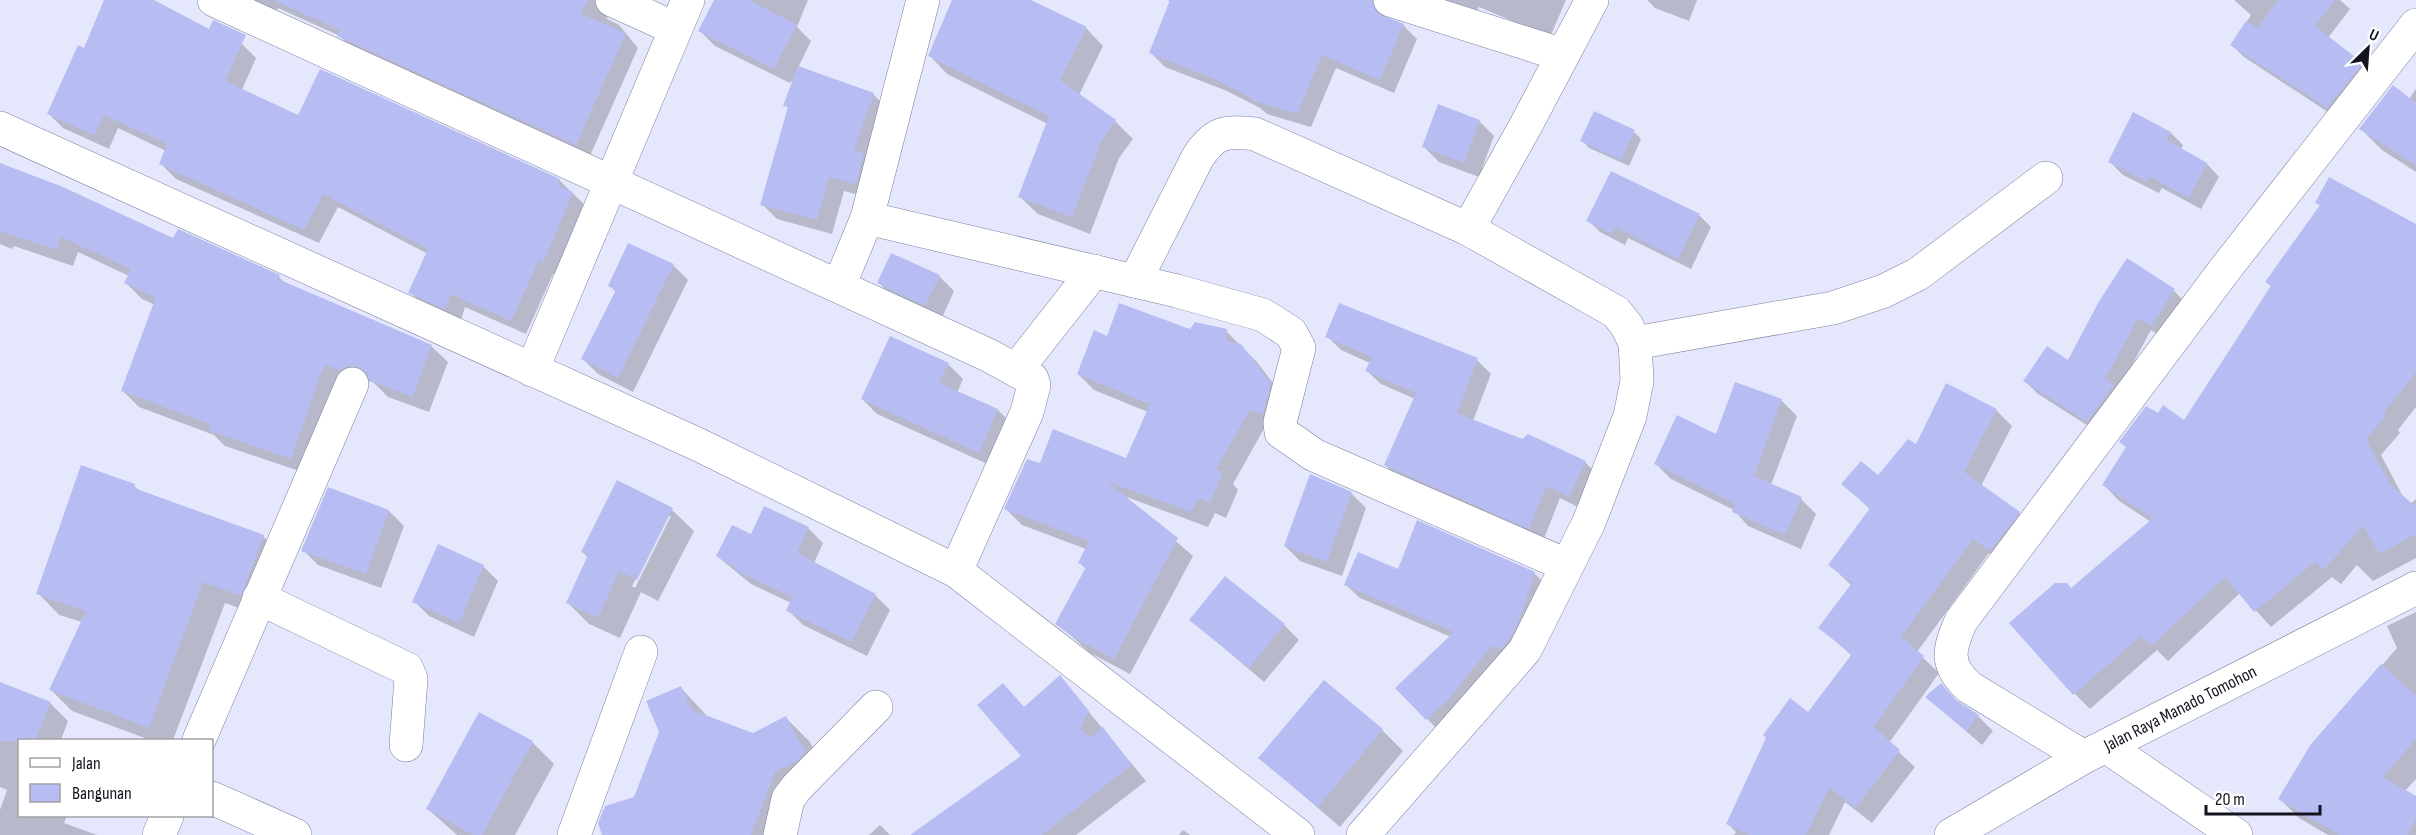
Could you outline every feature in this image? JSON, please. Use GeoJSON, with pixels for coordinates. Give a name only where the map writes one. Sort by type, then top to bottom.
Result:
{"type":"FeatureCollection","features":[{"type":"Feature","properties":{"kind":"main road"},"geometry":{"type":"LineString","coordinates":[[214,0],[611,180],[1017,369],[1032,379],[1034,385],[1027,412],[956,571]]}},
{"type":"Feature","properties":{"kind":"main road"},"geometry":{"type":"LineString","coordinates":[[532,370],[681,14],[612,0]]}},
{"type":"Feature","properties":{"kind":"main road"},"geometry":{"type":"LineString","coordinates":[[839,286],[867,218],[923,0]]}},
{"type":"Feature","properties":{"kind":"main road"},"geometry":{"type":"LineString","coordinates":[[1390,0],[1563,55]]}},
{"type":"Feature","properties":{"kind":"main road"},"geometry":{"type":"LineString","coordinates":[[1468,229],[1592,0]]}},
{"type":"Feature","properties":{"kind":"main road"},"geometry":{"type":"LineString","coordinates":[[2236,835],[2095,752],[1969,687],[1951,666],[1950,654],[1961,621],[2226,268],[2416,25]]}},
{"type":"Feature","properties":{"kind":"main road"},"geometry":{"type":"LineString","coordinates":[[0,128],[697,444],[956,571],[1298,835]]}},
{"type":"Feature","properties":{"kind":"main road"},"geometry":{"type":"LineString","coordinates":[[1136,281],[1198,157],[1208,142],[1231,132],[1256,134],[1468,229],[1616,312],[1627,326],[1635,343],[1638,360],[1637,381],[1630,416],[1589,522],[1525,650],[1363,835]]}},
{"type":"Feature","properties":{"kind":"main road"},"geometry":{"type":"LineString","coordinates":[[1635,343],[1833,308],[1884,291],[1918,274],[2046,178]]}},
{"type":"Feature","properties":{"kind":"main road"},"geometry":{"type":"LineString","coordinates":[[867,218],[1136,281],[1263,315],[1291,333],[1297,340],[1298,357],[1280,422],[1281,432],[1292,442],[1314,455],[1566,565]]}},
{"type":"Feature","properties":{"kind":"main road"},"geometry":{"type":"LineString","coordinates":[[1017,369],[1094,271]]}},
{"type":"Feature","properties":{"kind":"main road"},"geometry":{"type":"LineString","coordinates":[[200,739],[352,384]]}},
{"type":"Feature","properties":{"kind":"main road","name":"Jalan Raya Manado Tomohon"},"geometry":{"type":"LineString","coordinates":[[1951,835],[2095,752],[2416,588]]}},
{"type":"Feature","properties":{"kind":"main road"},"geometry":{"type":"LineString","coordinates":[[259,598],[407,669],[411,679],[406,745]]}},
{"type":"Feature","properties":{"kind":"main road"},"geometry":{"type":"LineString","coordinates":[[573,835],[641,652]]}},
{"type":"Feature","properties":{"kind":"main road"},"geometry":{"type":"LineString","coordinates":[[780,835],[788,799],[876,707]]}},
{"type":"Feature","properties":{"kind":"main road"},"geometry":{"type":"LineString","coordinates":[[213,798],[295,835]]}},
{"type":"Feature","properties":{"kind":"main road"},"geometry":{"type":"LineString","coordinates":[[159,835],[167,817]]}},
{"type":"Feature","properties":{"kind":"building"},"geometry":{"type":"Polygon","coordinates":[[[104,0],[154,0],[209,29],[213,20],[246,35],[225,81],[298,115],[320,69],[560,179],[557,185],[573,192],[543,263],[539,260],[511,321],[451,294],[445,309],[408,293],[428,249],[323,194],[304,230],[159,164],[167,144],[104,115],[94,135],[47,114],[78,45],[84,48],[104,0]]]}},
{"type":"Feature","properties":{"kind":"building"},"geometry":{"type":"Polygon","coordinates":[[[274,0],[588,0],[581,14],[626,33],[576,145],[337,36],[339,30],[274,0]]]}},
{"type":"Feature","properties":{"kind":"building"},"geometry":{"type":"Polygon","coordinates":[[[714,0],[749,0],[797,25],[774,69],[698,31],[714,0]]]}},
{"type":"Feature","properties":{"kind":"building"},"geometry":{"type":"Polygon","coordinates":[[[952,0],[1031,0],[1087,27],[1060,80],[1116,120],[1102,140],[1072,217],[1018,197],[1049,116],[928,56],[952,0]]]}},
{"type":"Feature","properties":{"kind":"building"},"geometry":{"type":"Polygon","coordinates":[[[1170,0],[1372,0],[1377,13],[1404,24],[1380,80],[1322,55],[1297,114],[1251,100],[1252,98],[1212,78],[1149,53],[1170,0]]]}},
{"type":"Feature","properties":{"kind":"building"},"geometry":{"type":"Polygon","coordinates":[[[2278,0],[2335,0],[2315,26],[2363,63],[2327,108],[2230,45],[2246,21],[2257,28],[2278,0]]]}},
{"type":"Feature","properties":{"kind":"building"},"geometry":{"type":"Polygon","coordinates":[[[798,66],[874,93],[854,150],[864,153],[856,184],[829,177],[817,220],[760,205],[788,107],[783,106],[798,66]]]}},
{"type":"Feature","properties":{"kind":"building"},"geometry":{"type":"Polygon","coordinates":[[[2393,85],[2416,103],[2416,165],[2359,129],[2393,85]]]}},
{"type":"Feature","properties":{"kind":"building"},"geometry":{"type":"Polygon","coordinates":[[[1438,104],[1480,120],[1464,163],[1422,147],[1438,104]]]}},
{"type":"Feature","properties":{"kind":"building"},"geometry":{"type":"Polygon","coordinates":[[[1594,111],[1635,130],[1621,160],[1580,141],[1594,111]]]}},
{"type":"Feature","properties":{"kind":"building"},"geometry":{"type":"Polygon","coordinates":[[[2133,112],[2171,132],[2167,140],[2207,163],[2189,198],[2149,176],[2147,182],[2108,162],[2133,112]]]}},
{"type":"Feature","properties":{"kind":"building"},"geometry":{"type":"Polygon","coordinates":[[[0,163],[63,187],[173,238],[178,229],[280,275],[278,279],[432,345],[413,397],[370,381],[367,372],[359,367],[349,366],[340,370],[326,365],[291,459],[208,430],[210,424],[121,391],[156,297],[124,283],[131,269],[61,237],[57,250],[0,231],[0,163]]]}},
{"type":"Feature","properties":{"kind":"building"},"geometry":{"type":"Polygon","coordinates":[[[1611,171],[1700,214],[1678,259],[1616,227],[1612,234],[1586,221],[1611,171]]]}},
{"type":"Feature","properties":{"kind":"building"},"geometry":{"type":"Polygon","coordinates":[[[2329,177],[2416,224],[2416,372],[2383,414],[2386,416],[2366,439],[2390,484],[2416,507],[2416,534],[2379,554],[2363,525],[2324,570],[2315,562],[2254,612],[2225,577],[2151,646],[2141,636],[2073,695],[2009,623],[2055,583],[2067,583],[2071,588],[2153,518],[2102,485],[2126,447],[2119,442],[2146,406],[2158,413],[2163,405],[2184,420],[2271,286],[2265,282],[2320,205],[2315,203],[2329,177]]]}},
{"type":"Feature","properties":{"kind":"building"},"geometry":{"type":"Polygon","coordinates":[[[628,243],[674,264],[618,378],[581,359],[616,290],[608,286],[628,243]]]}},
{"type":"Feature","properties":{"kind":"building"},"geometry":{"type":"Polygon","coordinates":[[[891,253],[940,275],[925,306],[877,283],[891,253]]]}},
{"type":"Feature","properties":{"kind":"building"},"geometry":{"type":"Polygon","coordinates":[[[2127,258],[2175,289],[2151,326],[2138,318],[2105,379],[2114,385],[2087,422],[2023,381],[2047,346],[2068,360],[2098,303],[2127,258]]]}},
{"type":"Feature","properties":{"kind":"building"},"geometry":{"type":"Polygon","coordinates":[[[1119,303],[1190,329],[1195,322],[1227,329],[1226,341],[1241,344],[1271,383],[1263,414],[1250,410],[1216,469],[1223,472],[1210,503],[1199,498],[1191,512],[1106,481],[1178,538],[1114,659],[1073,637],[1055,624],[1086,567],[1078,563],[1089,541],[1004,509],[1027,459],[1040,463],[1053,429],[1126,458],[1150,404],[1077,374],[1094,330],[1107,336],[1119,303]]]}},
{"type":"Feature","properties":{"kind":"building"},"geometry":{"type":"Polygon","coordinates":[[[1339,303],[1478,358],[1457,413],[1522,439],[1528,434],[1586,461],[1569,497],[1546,486],[1529,529],[1384,465],[1416,393],[1365,371],[1372,357],[1325,337],[1339,303]]]}},
{"type":"Feature","properties":{"kind":"building"},"geometry":{"type":"Polygon","coordinates":[[[890,336],[949,363],[939,383],[998,409],[979,453],[861,399],[890,336]]]}},
{"type":"Feature","properties":{"kind":"building"},"geometry":{"type":"Polygon","coordinates":[[[1735,382],[1782,399],[1754,476],[1802,497],[1785,535],[1732,512],[1735,504],[1654,464],[1677,415],[1716,434],[1735,382]]]}},
{"type":"Feature","properties":{"kind":"building"},"geometry":{"type":"Polygon","coordinates":[[[1946,383],[1997,409],[1964,472],[2020,512],[1990,551],[1973,539],[1901,637],[1924,656],[1874,727],[1900,750],[1856,808],[1829,788],[1806,835],[1749,835],[1726,824],[1766,738],[1763,735],[1790,698],[1808,712],[1852,654],[1818,628],[1852,583],[1828,565],[1870,508],[1841,484],[1861,461],[1878,475],[1908,439],[1916,444],[1946,383]]]}},
{"type":"Feature","properties":{"kind":"building"},"geometry":{"type":"Polygon","coordinates":[[[81,465],[135,484],[134,488],[264,535],[241,596],[203,582],[149,728],[49,690],[86,611],[36,594],[81,465]]]}},
{"type":"Feature","properties":{"kind":"building"},"geometry":{"type":"Polygon","coordinates":[[[1310,474],[1352,492],[1327,562],[1284,546],[1310,474]]]}},
{"type":"Feature","properties":{"kind":"building"},"geometry":{"type":"Polygon","coordinates":[[[617,480],[673,508],[637,580],[619,571],[598,618],[566,603],[588,555],[581,552],[617,480]]]}},
{"type":"Feature","properties":{"kind":"building"},"geometry":{"type":"Polygon","coordinates":[[[328,487],[389,510],[366,574],[301,551],[328,487]]]}},
{"type":"Feature","properties":{"kind":"building"},"geometry":{"type":"Polygon","coordinates":[[[764,506],[809,527],[797,553],[876,594],[852,642],[786,611],[792,597],[734,570],[735,567],[716,556],[732,525],[751,534],[764,506]]]}},
{"type":"Feature","properties":{"kind":"building"},"geometry":{"type":"Polygon","coordinates":[[[1417,520],[1535,572],[1519,621],[1509,639],[1501,649],[1491,646],[1449,699],[1426,720],[1395,688],[1454,632],[1344,585],[1358,552],[1398,569],[1417,520]]]}},
{"type":"Feature","properties":{"kind":"building"},"geometry":{"type":"Polygon","coordinates":[[[438,544],[484,565],[459,623],[412,602],[438,544]]]}},
{"type":"Feature","properties":{"kind":"building"},"geometry":{"type":"Polygon","coordinates":[[[1225,576],[1285,624],[1249,668],[1189,620],[1225,576]]]}},
{"type":"Feature","properties":{"kind":"building"},"geometry":{"type":"Polygon","coordinates":[[[2381,664],[2416,696],[2416,739],[2383,777],[2416,796],[2416,819],[2407,835],[2339,835],[2278,799],[2311,744],[2381,664]]]}},
{"type":"Feature","properties":{"kind":"building"},"geometry":{"type":"Polygon","coordinates":[[[1060,675],[1089,711],[1080,729],[1092,738],[1102,726],[1132,765],[1042,835],[910,835],[1021,756],[977,705],[1003,683],[1024,707],[1060,675]]]}},
{"type":"Feature","properties":{"kind":"building"},"geometry":{"type":"Polygon","coordinates":[[[1324,680],[1383,729],[1318,807],[1258,758],[1324,680]]]}},
{"type":"Feature","properties":{"kind":"building"},"geometry":{"type":"Polygon","coordinates":[[[0,682],[51,702],[36,739],[0,741],[0,682]]]}},
{"type":"Feature","properties":{"kind":"building"},"geometry":{"type":"Polygon","coordinates":[[[1941,683],[1956,700],[1979,715],[1966,731],[1925,697],[1941,683]]]}},
{"type":"Feature","properties":{"kind":"building"},"geometry":{"type":"Polygon","coordinates":[[[681,686],[692,710],[753,733],[786,716],[805,752],[795,762],[775,772],[751,835],[602,835],[598,823],[605,806],[634,797],[659,732],[646,701],[681,686]]]}},
{"type":"Feature","properties":{"kind":"building"},"geometry":{"type":"Polygon","coordinates":[[[479,712],[533,741],[482,835],[473,835],[426,809],[479,712]]]}}]}
